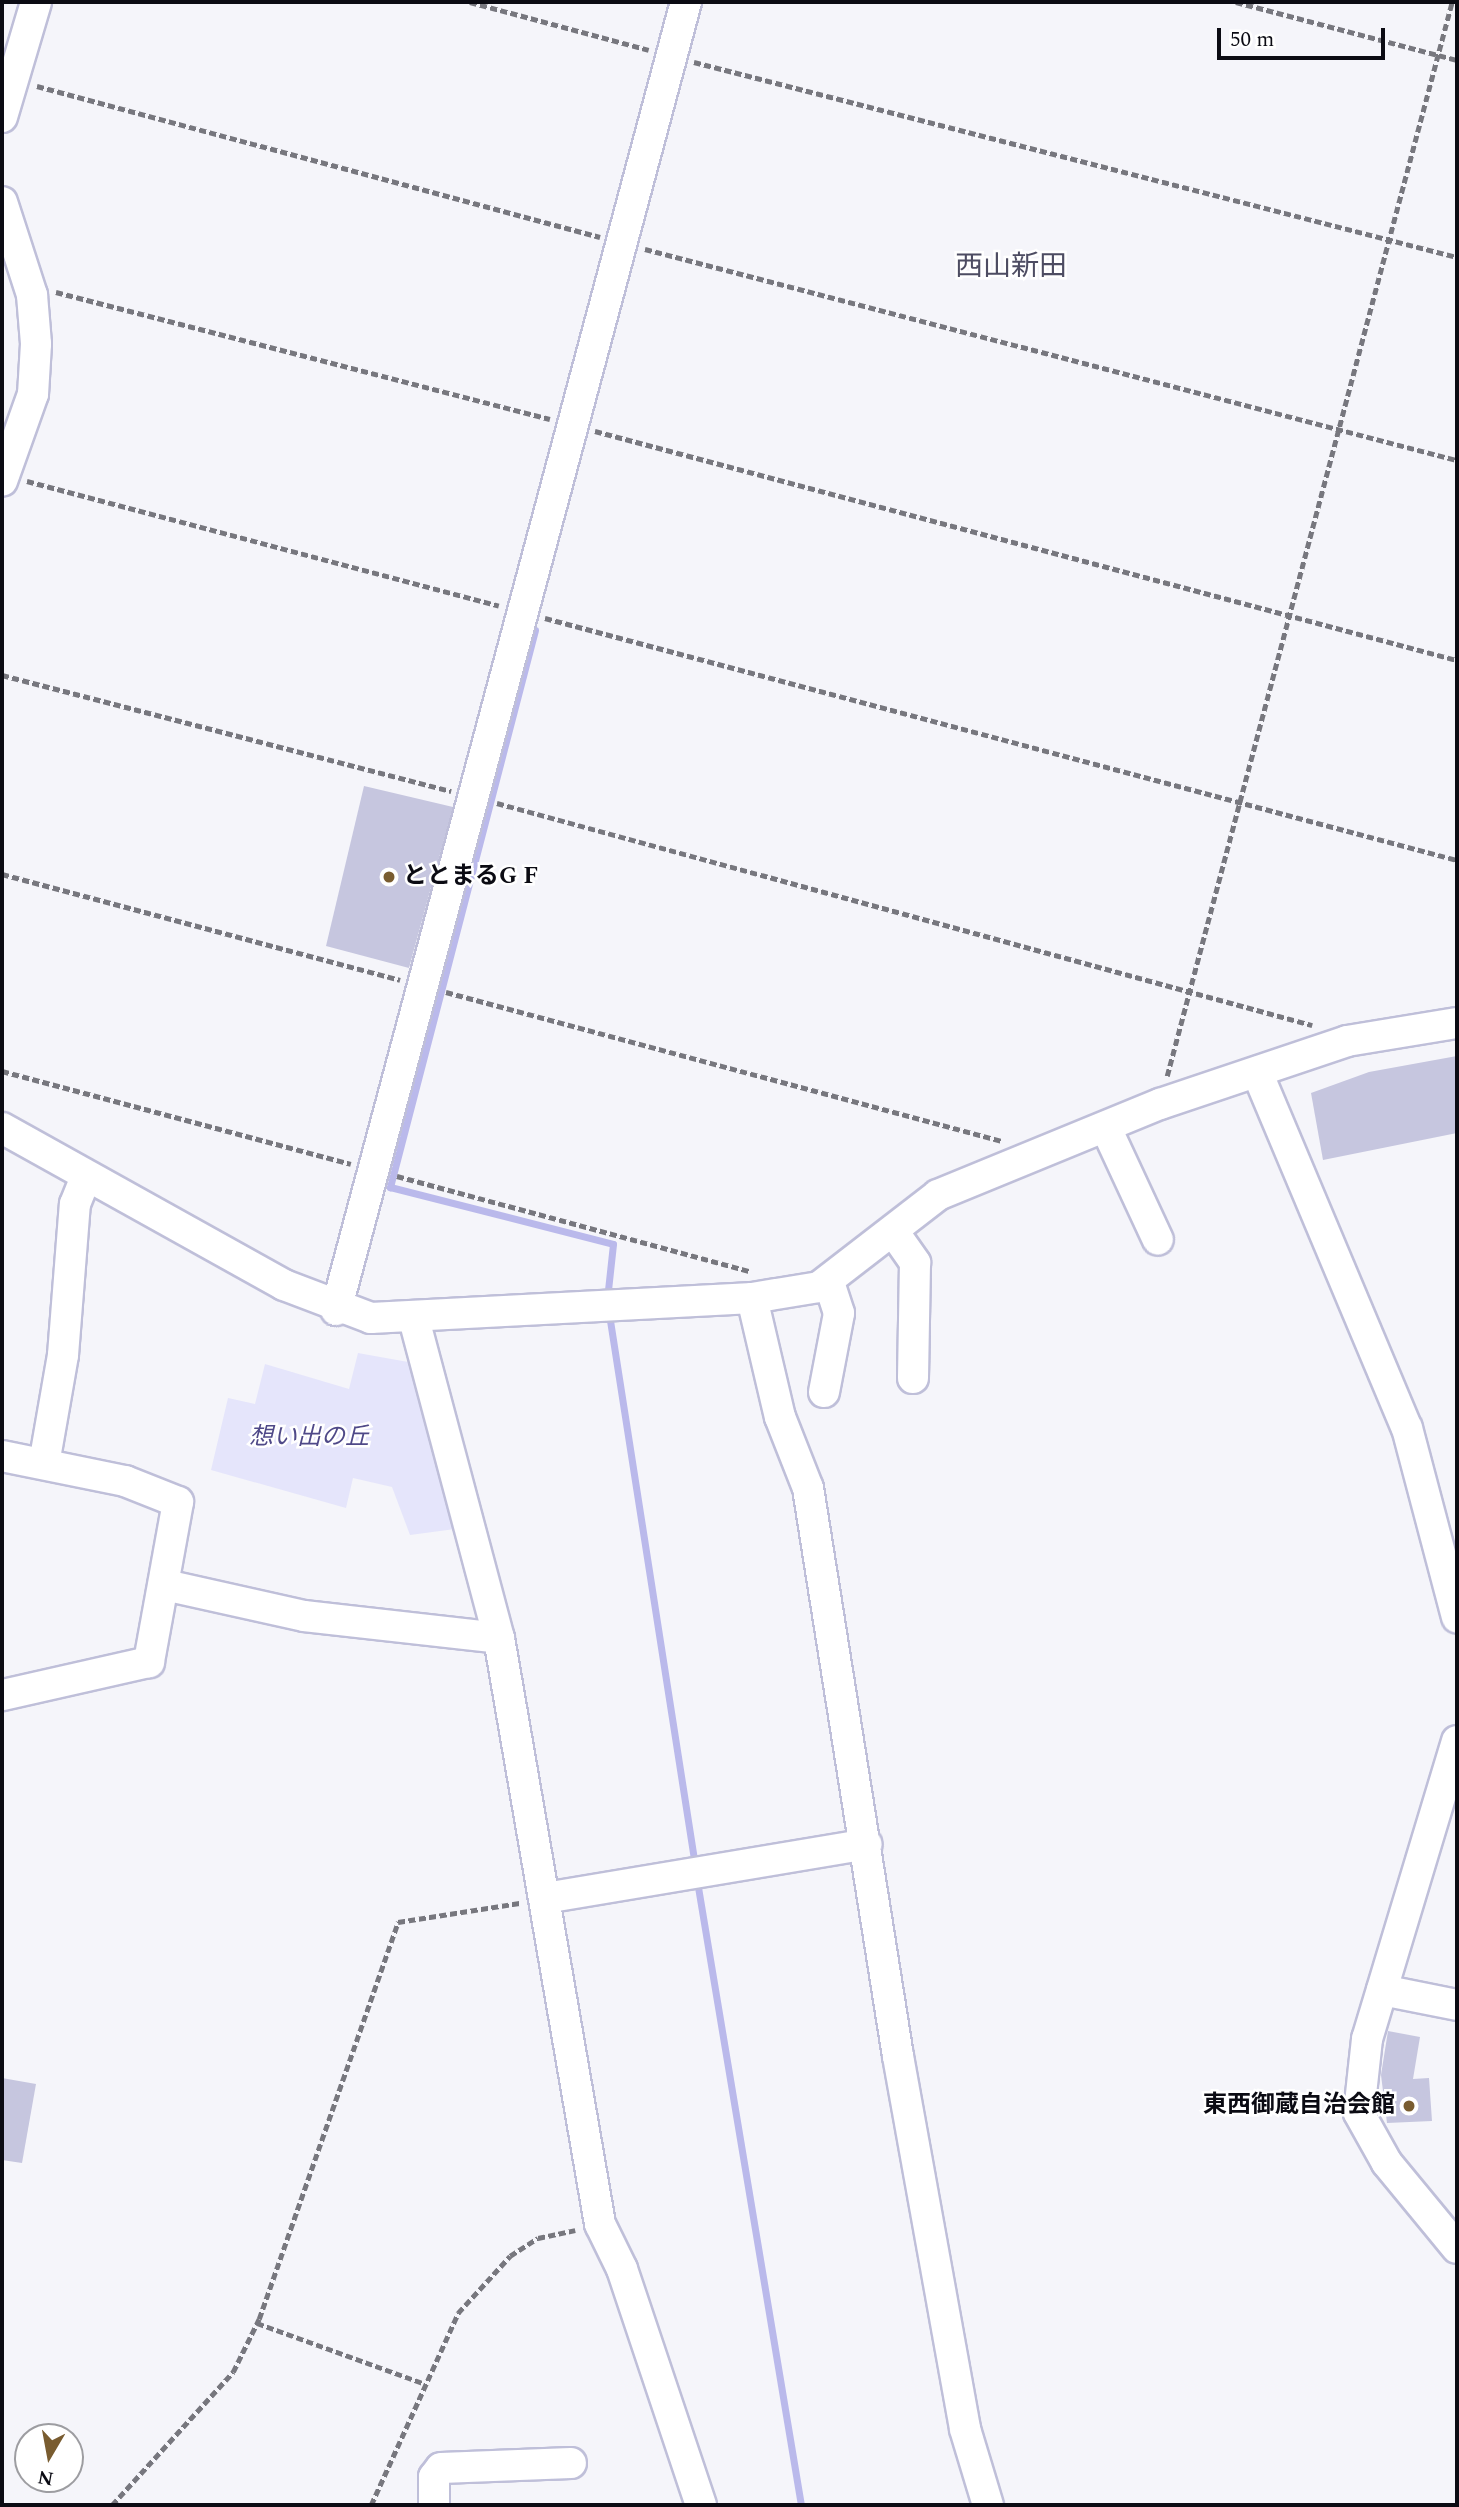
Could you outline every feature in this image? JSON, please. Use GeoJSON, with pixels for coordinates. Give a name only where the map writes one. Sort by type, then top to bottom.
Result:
{"type":"FeatureCollection","features":[{"type":"Feature","properties":{"kind":"street"},"geometry":{"type":"LineString","coordinates":[[2,117],[36,2]]}},
{"type":"Feature","properties":{"kind":"street"},"geometry":{"type":"LineString","coordinates":[[336,1310],[576,426],[685,2]]}},
{"type":"Feature","properties":{"kind":"street"},"geometry":{"type":"LineString","coordinates":[[2,202],[32,295],[33,394],[5,467]]}},
{"type":"Feature","properties":{"kind":"street"},"geometry":{"type":"LineString","coordinates":[[2,1128],[86,1177],[336,1310],[414,1319],[751,1298],[829,1282],[938,1195],[1160,1104],[1347,1041],[1457,1023]]}},
{"type":"Feature","properties":{"kind":"street"},"geometry":{"type":"LineString","coordinates":[[1257,1072],[1408,1428],[1457,1617]]}},
{"type":"Feature","properties":{"kind":"street"},"geometry":{"type":"LineString","coordinates":[[1106,1128],[1158,1240]]}},
{"type":"Feature","properties":{"kind":"street"},"geometry":{"type":"LineString","coordinates":[[44,1464],[62,1355],[72,1224],[86,1177]]}},
{"type":"Feature","properties":{"kind":"street"},"geometry":{"type":"LineString","coordinates":[[893,1231],[915,1263],[913,1378]]}},
{"type":"Feature","properties":{"kind":"street"},"geometry":{"type":"LineString","coordinates":[[824,1392],[839,1314],[829,1282]]}},
{"type":"Feature","properties":{"kind":"street"},"geometry":{"type":"LineString","coordinates":[[751,1298],[780,1417],[808,1488],[965,2428],[988,2505]]}},
{"type":"Feature","properties":{"kind":"street"},"geometry":{"type":"LineString","coordinates":[[414,1319],[499,1639],[600,2224],[622,2269],[701,2505]]}},
{"type":"Feature","properties":{"kind":"street"},"geometry":{"type":"LineString","coordinates":[[2,1456],[160,1491],[178,1502],[149,1662],[2,1695]]}},
{"type":"Feature","properties":{"kind":"street"},"geometry":{"type":"LineString","coordinates":[[165,1585],[304,1616],[499,1639]]}},
{"type":"Feature","properties":{"kind":"street"},"geometry":{"type":"LineString","coordinates":[[1457,1741],[1361,2064],[1359,2113],[1387,2163],[1457,2248]]}},
{"type":"Feature","properties":{"kind":"street"},"geometry":{"type":"LineString","coordinates":[[545,1898],[867,1844]]}},
{"type":"Feature","properties":{"kind":"street"},"geometry":{"type":"LineString","coordinates":[[1382,1990],[1457,2005]]}},
{"type":"Feature","properties":{"kind":"street"},"geometry":{"type":"LineString","coordinates":[[434,2505],[433,2477],[441,2468],[571,2463]]}},
{"type":"Feature","properties":{"kind":"path"},"geometry":{"type":"LineString","coordinates":[[470,2],[1457,257]]}},
{"type":"Feature","properties":{"kind":"path"},"geometry":{"type":"LineString","coordinates":[[1236,2],[1457,60]]}},
{"type":"Feature","properties":{"kind":"path"},"geometry":{"type":"LineString","coordinates":[[1160,1104],[1452,2]]}},
{"type":"Feature","properties":{"kind":"path"},"geometry":{"type":"LineString","coordinates":[[15,80],[623,243],[1457,460]]}},
{"type":"Feature","properties":{"kind":"path"},"geometry":{"type":"LineString","coordinates":[[32,295],[54,292],[576,426],[1457,660]]}},
{"type":"Feature","properties":{"kind":"path"},"geometry":{"type":"LineString","coordinates":[[5,467],[524,613],[1457,860]]}},
{"type":"Feature","properties":{"kind":"path"},"geometry":{"type":"LineString","coordinates":[[2,675],[474,797],[1190,991],[1333,1030],[1347,1041]]}},
{"type":"Feature","properties":{"kind":"path"},"geometry":{"type":"LineString","coordinates":[[2,874],[1007,1142]]}},
{"type":"Feature","properties":{"kind":"path"},"geometry":{"type":"LineString","coordinates":[[112,2505],[233,2372],[257,2323],[398,1922],[545,1898]]}},
{"type":"Feature","properties":{"kind":"path"},"geometry":{"type":"LineString","coordinates":[[371,2505],[423,2383],[457,2313],[510,2256],[538,2238],[600,2224]]}},
{"type":"Feature","properties":{"kind":"path"},"geometry":{"type":"LineString","coordinates":[[257,2323],[423,2383]]}},
{"type":"Feature","properties":{"kind":"green space","name":"想い出の丘"},"geometry":{"type":"Polygon","coordinates":[[[358,1353],[408,1362],[455,1529],[410,1535],[392,1487],[353,1478],[346,1508],[211,1470],[228,1398],[255,1404],[265,1364],[349,1389],[358,1353]]]}},
{"type":"Feature","properties":{"kind":"building","name":"ととまるG F"},"geometry":{"type":"Polygon","coordinates":[[[364,786],[453,807],[409,968],[326,946],[364,786]]]}},
{"type":"Feature","properties":{"kind":"building"},"geometry":{"type":"Polygon","coordinates":[[[1457,1056],[1457,1133],[1323,1160],[1311,1093],[1369,1072],[1457,1056]]]}},
{"type":"Feature","properties":{"kind":"building"},"geometry":{"type":"Polygon","coordinates":[[[1388,2031],[1420,2037],[1413,2079],[1429,2078],[1432,2121],[1387,2123],[1381,2075],[1388,2031]]]}},
{"type":"Feature","properties":{"kind":"building"},"geometry":{"type":"Polygon","coordinates":[[[2,2078],[36,2084],[22,2163],[2,2160],[2,2078]]]}},
{"type":"Feature","properties":{"kind":"waterway"},"geometry":{"type":"LineString","coordinates":[[535,630],[390,1187],[613,1244],[607,1299]]}},
{"type":"Feature","properties":{"kind":"waterway"},"geometry":{"type":"LineString","coordinates":[[609,1314],[695,1866]]}},
{"type":"Feature","properties":{"kind":"waterway"},"geometry":{"type":"LineString","coordinates":[[697,1881],[801,2505]]}},
{"type":"Feature","properties":{"kind":"place","name":"ととまるG F"},"geometry":{"type":"Point","coordinates":[389,877]}},
{"type":"Feature","properties":{"kind":"place","name":"東西御蔵自治会館"},"geometry":{"type":"Point","coordinates":[1409,2106]}},
{"type":"Feature","properties":{"kind":"district","name":"西山新田"},"geometry":{"type":"Point","coordinates":[1011,267]}}]}
